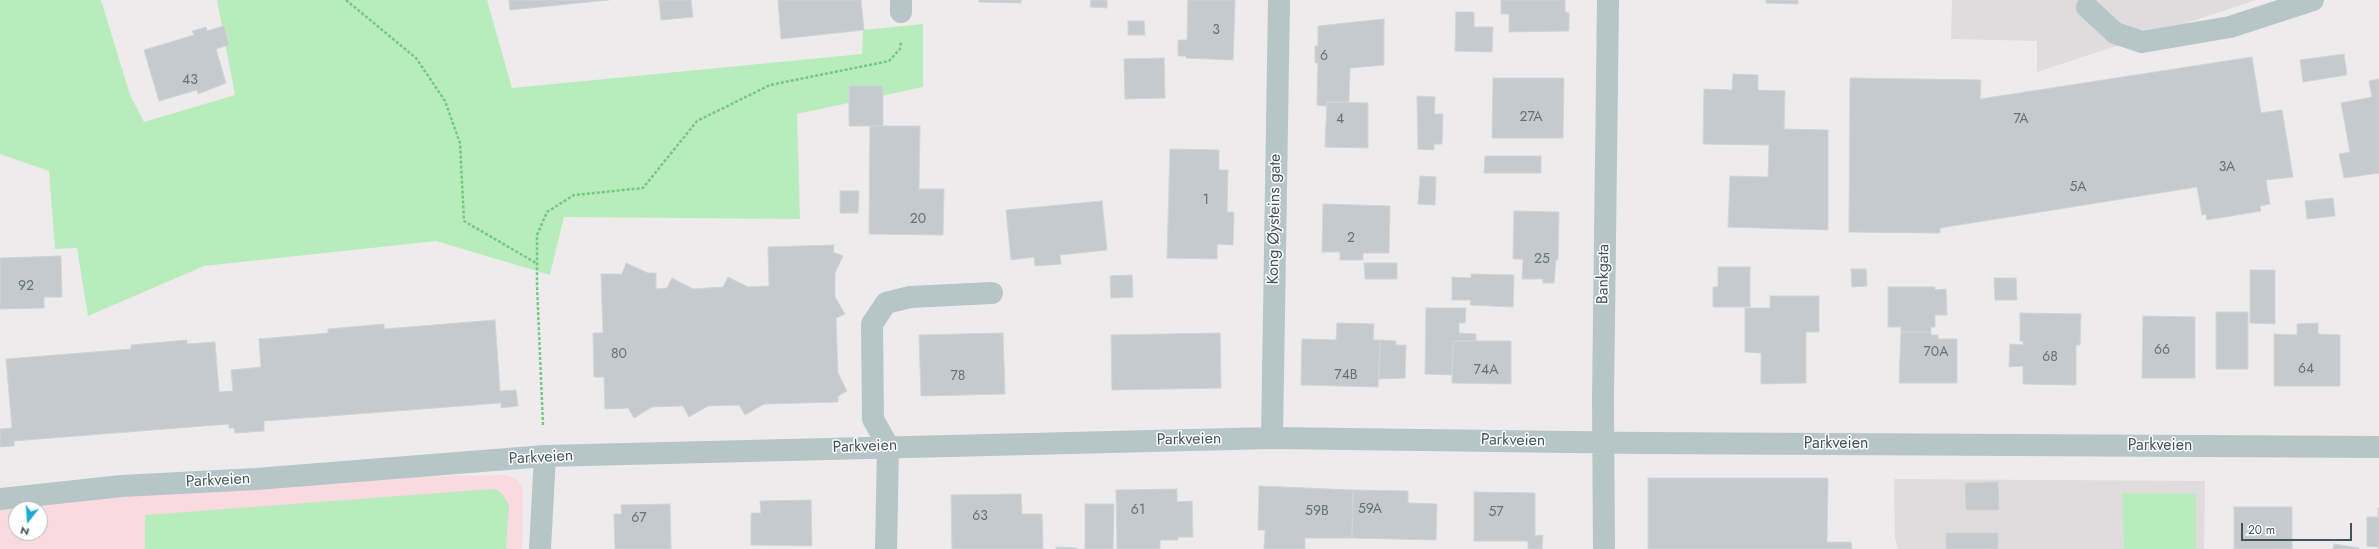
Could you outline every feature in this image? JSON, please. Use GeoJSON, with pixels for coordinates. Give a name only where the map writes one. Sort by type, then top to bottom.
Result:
{"type":"FeatureCollection","features":[{"type":"Feature","properties":{"kind":"street","name":"Kong Øysteins gate"},"geometry":{"type":"LineString","coordinates":[[1272,438],[1279,0]]}},
{"type":"Feature","properties":{"kind":"street","name":"Bankgata"},"geometry":{"type":"LineString","coordinates":[[1604,549],[1603,442],[1608,0]]}},
{"type":"Feature","properties":{"kind":"street"},"geometry":{"type":"LineString","coordinates":[[2087,7],[2115,34],[2142,42],[2230,27],[2313,0]]}},
{"type":"Feature","properties":{"kind":"street"},"geometry":{"type":"LineString","coordinates":[[886,549],[888,446],[873,419],[872,324],[886,303],[910,297],[992,293]]}},
{"type":"Feature","properties":{"kind":"street","name":"Parkveien"},"geometry":{"type":"LineString","coordinates":[[0,499],[122,486],[256,479],[545,456],[888,446],[1272,438],[1603,442],[2379,447]]}},
{"type":"Feature","properties":{"kind":"street"},"geometry":{"type":"LineString","coordinates":[[540,549],[545,456]]}},
{"type":"Feature","properties":{"kind":"path"},"geometry":{"type":"LineString","coordinates":[[346,0],[416,58],[445,101],[460,143],[464,220],[537,264]]}},
{"type":"Feature","properties":{"kind":"path"},"geometry":{"type":"LineString","coordinates":[[545,456],[537,234],[547,212],[574,195],[643,188],[698,121],[770,85],[889,61],[900,49],[903,35],[901,6]]}},
{"type":"Feature","properties":{"kind":"shaded area"},"geometry":{"type":"Polygon","coordinates":[[[1952,0],[2256,0],[2037,72],[2037,41],[1951,39],[1952,0]]]}},
{"type":"Feature","properties":{"kind":"shaded area"},"geometry":{"type":"Polygon","coordinates":[[[506,475],[517,479],[523,488],[522,549],[0,549],[0,499],[256,479],[506,475]]]}},
{"type":"Feature","properties":{"kind":"shaded area"},"geometry":{"type":"Polygon","coordinates":[[[1894,479],[2205,481],[2204,549],[1898,549],[1895,538],[1894,479]]]}},
{"type":"Feature","properties":{"kind":"green space"},"geometry":{"type":"Polygon","coordinates":[[[0,0],[101,0],[130,95],[144,122],[235,95],[217,0],[487,0],[512,88],[862,54],[863,30],[923,24],[923,87],[797,114],[800,219],[564,217],[550,275],[436,241],[204,266],[88,316],[77,248],[55,249],[49,171],[0,154],[0,0]]]}},
{"type":"Feature","properties":{"kind":"green space"},"geometry":{"type":"Polygon","coordinates":[[[492,489],[498,490],[504,496],[509,505],[506,549],[145,549],[145,515],[492,489]]]}},
{"type":"Feature","properties":{"kind":"green space"},"geometry":{"type":"Polygon","coordinates":[[[2122,493],[2196,494],[2196,549],[2124,549],[2122,493]]]}},
{"type":"Feature","properties":{"kind":"building"},"geometry":{"type":"Polygon","coordinates":[[[509,0],[609,0],[510,10],[509,0]]]}},
{"type":"Feature","properties":{"kind":"building"},"geometry":{"type":"Polygon","coordinates":[[[659,0],[691,0],[693,17],[661,20],[659,0]]]}},
{"type":"Feature","properties":{"kind":"building"},"geometry":{"type":"Polygon","coordinates":[[[778,0],[861,0],[864,30],[781,39],[778,0]]]}},
{"type":"Feature","properties":{"kind":"building"},"geometry":{"type":"Polygon","coordinates":[[[979,0],[1021,0],[1021,3],[979,2],[979,0]]]}},
{"type":"Feature","properties":{"kind":"building"},"geometry":{"type":"Polygon","coordinates":[[[1091,0],[1107,0],[1107,8],[1090,7],[1091,0]]]}},
{"type":"Feature","properties":{"kind":"building"},"geometry":{"type":"Polygon","coordinates":[[[1188,0],[1235,0],[1233,60],[1186,58],[1186,56],[1178,56],[1178,40],[1187,40],[1188,0]]]}},
{"type":"Feature","properties":{"kind":"building"},"geometry":{"type":"Polygon","coordinates":[[[1501,0],[1565,0],[1565,12],[1569,13],[1569,31],[1509,32],[1509,14],[1501,14],[1501,0]]]}},
{"type":"Feature","properties":{"kind":"building"},"geometry":{"type":"Polygon","coordinates":[[[1766,0],[1798,0],[1798,4],[1766,3],[1766,0]]]}},
{"type":"Feature","properties":{"kind":"building"},"geometry":{"type":"Polygon","coordinates":[[[1456,12],[1474,12],[1474,27],[1493,27],[1492,52],[1455,51],[1456,12]]]}},
{"type":"Feature","properties":{"kind":"building"},"geometry":{"type":"Polygon","coordinates":[[[1384,19],[1384,65],[1350,68],[1349,102],[1327,102],[1327,106],[1317,105],[1318,63],[1315,63],[1315,46],[1318,46],[1318,26],[1384,19]]]}},
{"type":"Feature","properties":{"kind":"building"},"geometry":{"type":"Polygon","coordinates":[[[1128,21],[1144,21],[1145,35],[1128,35],[1128,21]]]}},
{"type":"Feature","properties":{"kind":"building"},"geometry":{"type":"Polygon","coordinates":[[[224,26],[229,45],[216,49],[226,83],[198,94],[197,90],[159,101],[144,50],[194,35],[192,31],[206,27],[207,31],[224,26]]]}},
{"type":"Feature","properties":{"kind":"building"},"geometry":{"type":"Polygon","coordinates":[[[2344,54],[2347,75],[2303,82],[2300,60],[2344,54]]]}},
{"type":"Feature","properties":{"kind":"building"},"geometry":{"type":"Polygon","coordinates":[[[2252,57],[2261,113],[2282,110],[2293,177],[2266,180],[2270,204],[2260,206],[2261,211],[2207,220],[2206,214],[2202,215],[2197,187],[1940,228],[1940,233],[1849,232],[1850,78],[1981,80],[1980,99],[2252,57]]]}},
{"type":"Feature","properties":{"kind":"building"},"geometry":{"type":"Polygon","coordinates":[[[1164,58],[1165,98],[1125,99],[1124,59],[1164,58]]]}},
{"type":"Feature","properties":{"kind":"building"},"geometry":{"type":"Polygon","coordinates":[[[1733,74],[1758,75],[1758,90],[1785,91],[1784,129],[1828,130],[1828,230],[1728,227],[1730,176],[1768,177],[1769,145],[1703,144],[1704,89],[1732,90],[1733,74]]]}},
{"type":"Feature","properties":{"kind":"building"},"geometry":{"type":"Polygon","coordinates":[[[1493,78],[1564,78],[1563,138],[1492,138],[1493,78]]]}},
{"type":"Feature","properties":{"kind":"building"},"geometry":{"type":"Polygon","coordinates":[[[2379,79],[2379,173],[2344,178],[2339,154],[2350,152],[2341,103],[2372,97],[2369,81],[2379,79]]]}},
{"type":"Feature","properties":{"kind":"building"},"geometry":{"type":"Polygon","coordinates":[[[849,86],[883,86],[883,126],[849,126],[849,86]]]}},
{"type":"Feature","properties":{"kind":"building"},"geometry":{"type":"Polygon","coordinates":[[[1417,96],[1435,97],[1434,114],[1443,114],[1442,144],[1434,144],[1434,150],[1418,149],[1417,96]]]}},
{"type":"Feature","properties":{"kind":"building"},"geometry":{"type":"Polygon","coordinates":[[[1327,102],[1368,103],[1368,148],[1325,147],[1327,102]]]}},
{"type":"Feature","properties":{"kind":"building"},"geometry":{"type":"Polygon","coordinates":[[[870,126],[920,126],[919,189],[944,189],[943,235],[869,234],[870,126]]]}},
{"type":"Feature","properties":{"kind":"building"},"geometry":{"type":"Polygon","coordinates":[[[1170,149],[1219,150],[1219,170],[1228,170],[1227,212],[1234,212],[1233,245],[1217,244],[1217,259],[1167,258],[1170,149]]]}},
{"type":"Feature","properties":{"kind":"building"},"geometry":{"type":"Polygon","coordinates":[[[1485,156],[1541,156],[1541,173],[1484,173],[1485,156]]]}},
{"type":"Feature","properties":{"kind":"building"},"geometry":{"type":"Polygon","coordinates":[[[1420,176],[1436,177],[1435,205],[1418,204],[1420,176]]]}},
{"type":"Feature","properties":{"kind":"building"},"geometry":{"type":"Polygon","coordinates":[[[840,191],[859,191],[858,213],[840,213],[840,191]]]}},
{"type":"Feature","properties":{"kind":"building"},"geometry":{"type":"Polygon","coordinates":[[[2333,198],[2335,216],[2307,219],[2305,201],[2333,198]]]}},
{"type":"Feature","properties":{"kind":"building"},"geometry":{"type":"Polygon","coordinates":[[[1102,201],[1107,250],[1060,255],[1061,264],[1035,266],[1034,257],[1011,260],[1006,210],[1102,201]]]}},
{"type":"Feature","properties":{"kind":"building"},"geometry":{"type":"Polygon","coordinates":[[[1323,204],[1390,206],[1389,253],[1363,253],[1363,260],[1340,260],[1340,252],[1322,252],[1323,204]]]}},
{"type":"Feature","properties":{"kind":"building"},"geometry":{"type":"Polygon","coordinates":[[[1514,211],[1559,212],[1558,260],[1556,260],[1554,283],[1543,283],[1543,279],[1522,279],[1523,259],[1513,259],[1514,211]]]}},
{"type":"Feature","properties":{"kind":"building"},"geometry":{"type":"Polygon","coordinates":[[[834,245],[833,252],[843,256],[835,273],[835,297],[845,314],[836,318],[838,373],[847,391],[838,396],[838,402],[764,404],[745,415],[739,405],[708,406],[689,417],[683,406],[652,407],[634,418],[628,408],[605,409],[604,377],[594,377],[593,333],[603,333],[601,274],[622,274],[626,263],[648,273],[656,273],[656,289],[667,288],[672,278],[693,289],[723,287],[728,277],[748,287],[769,286],[768,247],[834,245]]]}},
{"type":"Feature","properties":{"kind":"building"},"geometry":{"type":"Polygon","coordinates":[[[61,256],[62,297],[44,297],[44,308],[0,309],[0,258],[61,256]]]}},
{"type":"Feature","properties":{"kind":"building"},"geometry":{"type":"Polygon","coordinates":[[[1364,263],[1397,263],[1397,279],[1365,279],[1364,263]]]}},
{"type":"Feature","properties":{"kind":"building"},"geometry":{"type":"Polygon","coordinates":[[[1718,267],[1750,267],[1750,307],[1713,307],[1713,287],[1718,287],[1718,267]]]}},
{"type":"Feature","properties":{"kind":"building"},"geometry":{"type":"Polygon","coordinates":[[[1851,269],[1866,269],[1867,286],[1852,287],[1851,269]]]}},
{"type":"Feature","properties":{"kind":"building"},"geometry":{"type":"Polygon","coordinates":[[[2250,270],[2275,270],[2275,324],[2250,323],[2250,270]]]}},
{"type":"Feature","properties":{"kind":"building"},"geometry":{"type":"Polygon","coordinates":[[[1471,274],[1514,275],[1513,307],[1470,305],[1471,300],[1452,300],[1452,277],[1471,278],[1471,274]]]}},
{"type":"Feature","properties":{"kind":"building"},"geometry":{"type":"Polygon","coordinates":[[[1132,275],[1133,297],[1111,298],[1110,276],[1132,275]]]}},
{"type":"Feature","properties":{"kind":"building"},"geometry":{"type":"Polygon","coordinates":[[[1994,278],[2016,278],[2017,300],[1995,300],[1994,278]]]}},
{"type":"Feature","properties":{"kind":"building"},"geometry":{"type":"Polygon","coordinates":[[[1888,287],[1935,287],[1935,290],[1946,289],[1947,315],[1935,315],[1935,327],[1931,327],[1931,332],[1901,332],[1901,327],[1888,327],[1888,287]]]}},
{"type":"Feature","properties":{"kind":"building"},"geometry":{"type":"Polygon","coordinates":[[[1770,296],[1819,296],[1819,332],[1806,332],[1806,383],[1761,384],[1761,353],[1745,352],[1745,308],[1770,308],[1770,296]]]}},
{"type":"Feature","properties":{"kind":"building"},"geometry":{"type":"Polygon","coordinates":[[[1426,308],[1466,308],[1465,323],[1459,323],[1459,333],[1476,334],[1476,341],[1453,341],[1452,375],[1425,374],[1426,308]]]}},
{"type":"Feature","properties":{"kind":"building"},"geometry":{"type":"Polygon","coordinates":[[[2216,312],[2248,312],[2248,369],[2216,369],[2216,312]]]}},
{"type":"Feature","properties":{"kind":"building"},"geometry":{"type":"Polygon","coordinates":[[[2020,313],[2081,314],[2080,345],[2076,345],[2076,385],[2023,384],[2023,366],[2009,367],[2010,344],[2023,345],[2023,341],[2020,341],[2020,313]]]}},
{"type":"Feature","properties":{"kind":"building"},"geometry":{"type":"Polygon","coordinates":[[[2143,316],[2195,317],[2195,378],[2142,378],[2143,316]]]}},
{"type":"Feature","properties":{"kind":"building"},"geometry":{"type":"Polygon","coordinates":[[[495,320],[500,391],[516,390],[518,406],[501,408],[501,403],[264,421],[264,431],[235,433],[234,428],[229,428],[229,424],[14,441],[14,446],[0,447],[0,429],[12,428],[6,359],[131,349],[131,345],[187,340],[187,344],[215,342],[219,392],[233,391],[231,370],[261,367],[259,339],[328,333],[328,329],[384,324],[384,329],[495,320]]]}},
{"type":"Feature","properties":{"kind":"building"},"geometry":{"type":"Polygon","coordinates":[[[1337,323],[1374,324],[1373,340],[1380,340],[1378,387],[1301,385],[1302,339],[1336,340],[1337,323]]]}},
{"type":"Feature","properties":{"kind":"building"},"geometry":{"type":"Polygon","coordinates":[[[2318,323],[2318,334],[2340,335],[2340,386],[2274,386],[2274,334],[2297,335],[2297,324],[2318,323]]]}},
{"type":"Feature","properties":{"kind":"building"},"geometry":{"type":"Polygon","coordinates":[[[1901,332],[1931,332],[1931,335],[1938,335],[1938,339],[1957,339],[1957,383],[1899,383],[1901,332]]]}},
{"type":"Feature","properties":{"kind":"building"},"geometry":{"type":"Polygon","coordinates":[[[1003,333],[1005,394],[921,396],[919,335],[1003,333]]]}},
{"type":"Feature","properties":{"kind":"building"},"geometry":{"type":"Polygon","coordinates":[[[1220,333],[1221,388],[1112,390],[1111,335],[1220,333]]]}},
{"type":"Feature","properties":{"kind":"building"},"geometry":{"type":"Polygon","coordinates":[[[1380,340],[1396,341],[1396,345],[1406,345],[1405,378],[1379,379],[1380,340]]]}},
{"type":"Feature","properties":{"kind":"building"},"geometry":{"type":"Polygon","coordinates":[[[1453,341],[1511,341],[1511,384],[1452,383],[1453,341]]]}},
{"type":"Feature","properties":{"kind":"building"},"geometry":{"type":"Polygon","coordinates":[[[1648,478],[1828,478],[1827,542],[1851,542],[1852,549],[1648,549],[1648,478]]]}},
{"type":"Feature","properties":{"kind":"building"},"geometry":{"type":"Polygon","coordinates":[[[1998,482],[1999,510],[1966,510],[1965,483],[1998,482]]]}},
{"type":"Feature","properties":{"kind":"building"},"geometry":{"type":"Polygon","coordinates":[[[1259,486],[1353,490],[1352,538],[1305,538],[1305,549],[1264,549],[1265,530],[1258,530],[1259,486]]]}},
{"type":"Feature","properties":{"kind":"building"},"geometry":{"type":"Polygon","coordinates":[[[1177,489],[1177,502],[1192,501],[1193,537],[1178,537],[1178,540],[1160,540],[1160,549],[1117,549],[1116,490],[1177,489]]]}},
{"type":"Feature","properties":{"kind":"building"},"geometry":{"type":"Polygon","coordinates":[[[1353,490],[1408,491],[1408,503],[1437,504],[1436,540],[1352,538],[1353,490]]]}},
{"type":"Feature","properties":{"kind":"building"},"geometry":{"type":"Polygon","coordinates":[[[1474,492],[1535,493],[1535,536],[1543,535],[1542,549],[1528,549],[1528,541],[1474,541],[1474,492]]]}},
{"type":"Feature","properties":{"kind":"building"},"geometry":{"type":"Polygon","coordinates":[[[1021,494],[1022,514],[1042,514],[1043,549],[952,549],[951,495],[1021,494]]]}},
{"type":"Feature","properties":{"kind":"building"},"geometry":{"type":"Polygon","coordinates":[[[811,500],[812,546],[751,545],[751,513],[761,513],[760,501],[811,500]]]}},
{"type":"Feature","properties":{"kind":"building"},"geometry":{"type":"Polygon","coordinates":[[[670,504],[671,549],[615,549],[614,514],[622,514],[621,505],[670,504]]]}},
{"type":"Feature","properties":{"kind":"building"},"geometry":{"type":"Polygon","coordinates":[[[1085,504],[1114,504],[1113,549],[1085,549],[1085,504]]]}},
{"type":"Feature","properties":{"kind":"building"},"geometry":{"type":"Polygon","coordinates":[[[2234,507],[2292,507],[2292,549],[2234,549],[2234,507]]]}},
{"type":"Feature","properties":{"kind":"building"},"geometry":{"type":"Polygon","coordinates":[[[2378,508],[2379,549],[2378,547],[2367,546],[2367,517],[2378,517],[2378,508]]]}},
{"type":"Feature","properties":{"kind":"building"},"geometry":{"type":"Polygon","coordinates":[[[1946,533],[1998,533],[1998,549],[1946,549],[1946,533]]]}},
{"type":"Feature","properties":{"kind":"building"},"geometry":{"type":"Polygon","coordinates":[[[2334,544],[2359,548],[2333,549],[2334,544]]]}},
{"type":"Feature","properties":{"kind":"building"},"geometry":{"type":"Polygon","coordinates":[[[1056,547],[1077,548],[1077,549],[1056,549],[1056,547]]]}}]}
